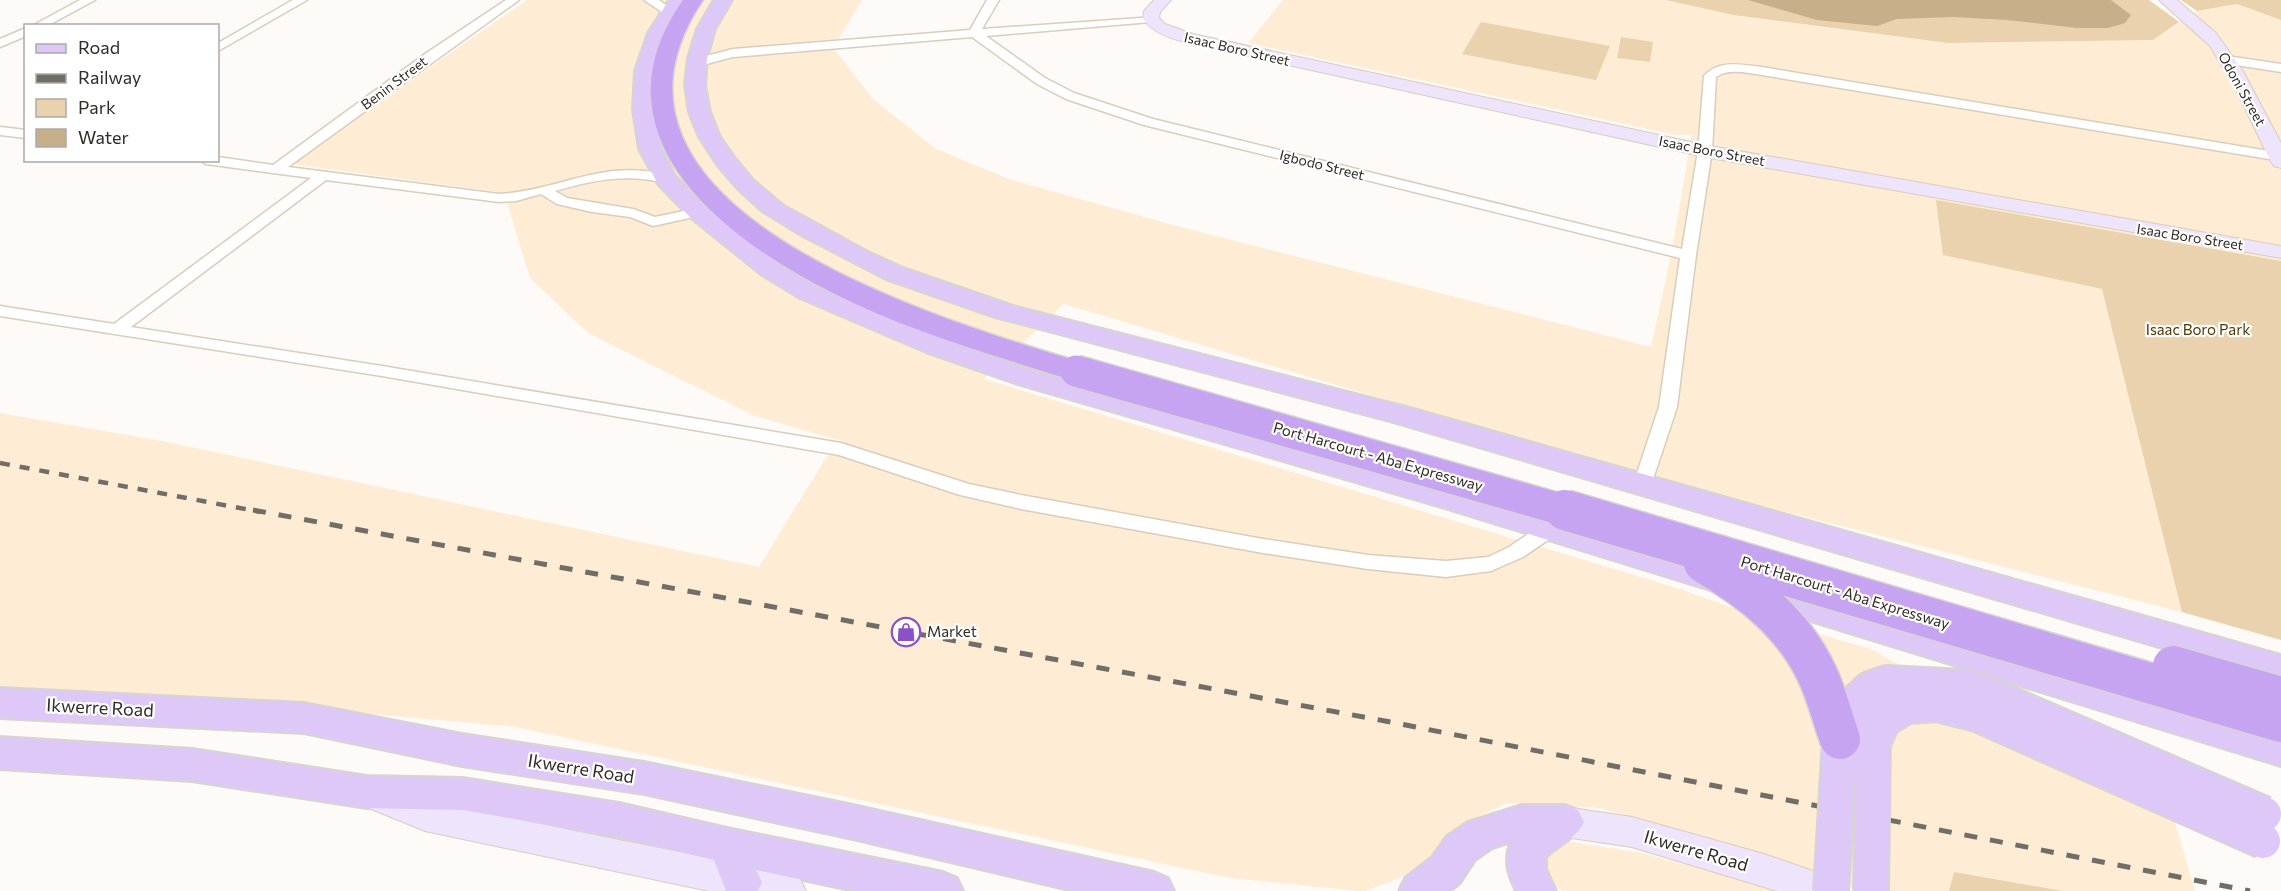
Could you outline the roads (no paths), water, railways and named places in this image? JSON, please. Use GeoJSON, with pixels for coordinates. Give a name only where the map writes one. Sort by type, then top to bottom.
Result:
{"type":"FeatureCollection","features":[{"type":"Feature","properties":{"kind":"highway","name":"Port Harcourt - Aba Expressway"},"geometry":{"type":"LineString","coordinates":[[708,0],[686,38],[679,69],[678,88],[682,113],[702,156],[723,182],[749,207],[788,236],[840,267],[937,309],[1082,364],[1638,543],[2281,722]]}},
{"type":"Feature","properties":{"kind":"highway","name":"Port Harcourt - Aba Expressway"},"geometry":{"type":"LineString","coordinates":[[672,3],[679,20],[662,59],[662,106],[682,161],[711,195],[766,241],[811,269],[858,293],[954,333],[1082,364],[2281,698]]}},
{"type":"Feature","properties":{"kind":"highway"},"geometry":{"type":"LineString","coordinates":[[1638,543],[1732,579],[1768,604],[1785,625],[1817,674],[1840,739]]}},
{"type":"Feature","properties":{"kind":"main road"},"geometry":{"type":"LineString","coordinates":[[723,0],[710,19],[697,53],[694,86],[700,113],[710,139],[746,183],[768,205],[789,219],[887,272],[952,297],[1023,318],[1365,405],[1986,582],[2281,669]]}},
{"type":"Feature","properties":{"kind":"main road"},"geometry":{"type":"LineString","coordinates":[[672,3],[649,52],[645,72],[643,109],[650,149],[666,179],[698,212],[763,264],[809,293],[935,346],[1027,378],[1550,529],[1638,543],[2281,750]]}},
{"type":"Feature","properties":{"kind":"main road"},"geometry":{"type":"LineString","coordinates":[[1638,543],[1642,485]]}},
{"type":"Feature","properties":{"kind":"main road"},"geometry":{"type":"LineString","coordinates":[[1832,891],[1840,739],[1857,701],[1869,689],[1887,683],[1909,682],[1964,687],[1996,698],[2272,831]]}},
{"type":"Feature","properties":{"kind":"main road","name":"Ikwerre Road"},"geometry":{"type":"LineString","coordinates":[[0,703],[304,718],[462,750],[644,778],[853,822],[1154,891]]}},
{"type":"Feature","properties":{"kind":"main road"},"geometry":{"type":"LineString","coordinates":[[1870,891],[1873,743],[1883,720],[1906,706],[1938,704],[1977,714],[2272,831]]}},
{"type":"Feature","properties":{"kind":"main road"},"geometry":{"type":"LineString","coordinates":[[0,753],[192,765],[367,792],[463,794],[619,820],[727,846],[943,891]]}},
{"type":"Feature","properties":{"kind":"main road"},"geometry":{"type":"LineString","coordinates":[[619,820],[644,778]]}},
{"type":"Feature","properties":{"kind":"main road"},"geometry":{"type":"LineString","coordinates":[[1419,891],[1446,870],[1461,848],[1481,834],[1522,822],[1565,822]]}},
{"type":"Feature","properties":{"kind":"main road"},"geometry":{"type":"LineString","coordinates":[[1536,891],[1526,871],[1527,850],[1541,836],[1565,822]]}},
{"type":"Feature","properties":{"kind":"main road"},"geometry":{"type":"LineString","coordinates":[[727,846],[742,882]]}},
{"type":"Feature","properties":{"kind":"street"},"geometry":{"type":"LineString","coordinates":[[41,24],[89,0]]}},
{"type":"Feature","properties":{"kind":"street"},"geometry":{"type":"LineString","coordinates":[[219,47],[301,0]]}},
{"type":"Feature","properties":{"kind":"street","name":"Benin Street"},"geometry":{"type":"LineString","coordinates":[[276,169],[429,57],[513,0]]}},
{"type":"Feature","properties":{"kind":"street"},"geometry":{"type":"LineString","coordinates":[[974,33],[993,0]]}},
{"type":"Feature","properties":{"kind":"street"},"geometry":{"type":"LineString","coordinates":[[697,53],[733,53],[1151,19],[1152,11],[1163,0]]}},
{"type":"Feature","properties":{"kind":"street","name":"Odoni Street"},"geometry":{"type":"LineString","coordinates":[[2167,0],[2205,31],[2227,60],[2280,158]]}},
{"type":"Feature","properties":{"kind":"street","name":"Isaac Boro Street"},"geometry":{"type":"LineString","coordinates":[[1151,19],[1159,27],[1188,38],[1705,151],[2281,252]]}},
{"type":"Feature","properties":{"kind":"street"},"geometry":{"type":"LineString","coordinates":[[0,44],[24,32]]}},
{"type":"Feature","properties":{"kind":"street","name":"Igbodo Street"},"geometry":{"type":"LineString","coordinates":[[974,33],[1041,81],[1070,96],[1149,122],[1688,255]]}},
{"type":"Feature","properties":{"kind":"street"},"geometry":{"type":"LineString","coordinates":[[697,53],[714,51],[733,53]]}},
{"type":"Feature","properties":{"kind":"street"},"geometry":{"type":"LineString","coordinates":[[2227,60],[2281,68]]}},
{"type":"Feature","properties":{"kind":"street"},"geometry":{"type":"LineString","coordinates":[[1642,485],[1668,407],[1688,255],[1705,151],[1710,76],[1717,70],[1732,68],[2280,158]]}},
{"type":"Feature","properties":{"kind":"street"},"geometry":{"type":"LineString","coordinates":[[0,131],[24,135]]}},
{"type":"Feature","properties":{"kind":"street"},"geometry":{"type":"LineString","coordinates":[[615,173],[637,161],[650,149]]}},
{"type":"Feature","properties":{"kind":"street"},"geometry":{"type":"LineString","coordinates":[[219,162],[490,198],[516,197],[615,173],[639,171],[666,179]]}},
{"type":"Feature","properties":{"kind":"street"},"geometry":{"type":"LineString","coordinates":[[116,330],[323,175]]}},
{"type":"Feature","properties":{"kind":"street"},"geometry":{"type":"LineString","coordinates":[[544,190],[562,201],[592,208],[633,213],[653,222],[698,212]]}},
{"type":"Feature","properties":{"kind":"street"},"geometry":{"type":"LineString","coordinates":[[0,311],[382,371],[841,448],[967,490],[1021,502],[1263,546],[1368,562],[1446,569],[1491,564],[1516,552],[1550,529]]}},
{"type":"Feature","properties":{"kind":"street"},"geometry":{"type":"LineString","coordinates":[[367,792],[425,816],[788,891]]}},
{"type":"Feature","properties":{"kind":"street","name":"Ikwerre Road"},"geometry":{"type":"LineString","coordinates":[[1565,822],[1632,832],[1764,870],[1824,891]]}},
{"type":"Feature","properties":{"kind":"water"},"geometry":{"type":"Polygon","coordinates":[[[1748,0],[2111,0],[2131,15],[2125,23],[2108,28],[2077,28],[1953,17],[1897,19],[1877,26],[1817,20],[1748,0]]]}},
{"type":"Feature","properties":{"kind":"railway"},"geometry":{"type":"LineString","coordinates":[[0,463],[261,512]]}},
{"type":"Feature","properties":{"kind":"railway"},"geometry":{"type":"LineString","coordinates":[[253,510],[1385,721],[2250,891]]}},
{"type":"Feature","properties":{"kind":"place","name":"Market"},"geometry":{"type":"Point","coordinates":[906,632]}},
{"type":"Feature","properties":{"kind":"park label","name":"Isaac Boro Park"},"geometry":{"type":"Point","coordinates":[2198,330]}}]}
